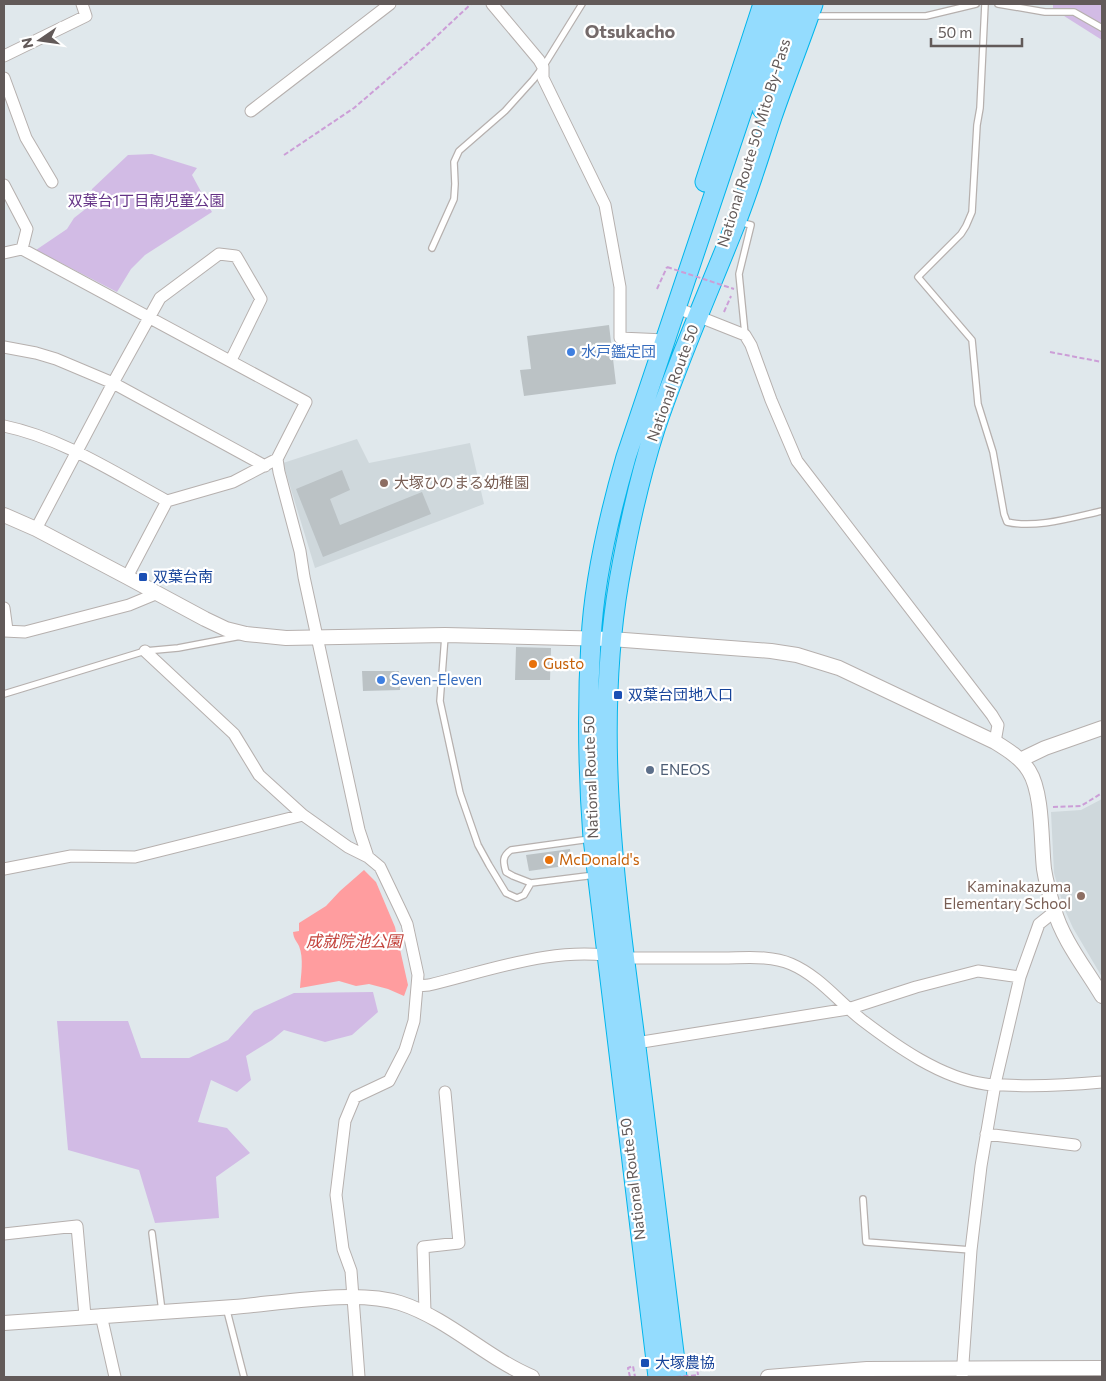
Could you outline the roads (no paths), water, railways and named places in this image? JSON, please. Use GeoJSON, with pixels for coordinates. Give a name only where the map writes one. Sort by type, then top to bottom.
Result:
{"type":"FeatureCollection","features":[{"type":"Feature","properties":{"kind":"highway"},"geometry":{"type":"LineString","coordinates":[[686,276],[695,216],[726,113],[763,4]]}},
{"type":"Feature","properties":{"kind":"highway","name":"National Route 50 Mito By-Pass"},"geometry":{"type":"LineString","coordinates":[[686,276],[778,4]]}},
{"type":"Feature","properties":{"kind":"highway"},"geometry":{"type":"LineString","coordinates":[[711,283],[737,221],[806,8]]}},
{"type":"Feature","properties":{"kind":"highway","name":"National Route 50 Mito By-Pass"},"geometry":{"type":"LineString","coordinates":[[711,283],[775,68],[806,8]]}},
{"type":"Feature","properties":{"kind":"highway","name":"National Route 50"},"geometry":{"type":"LineString","coordinates":[[677,1377],[636,1042],[597,874],[589,790],[588,724],[591,639],[598,582],[617,488],[636,424],[677,308],[686,276]]}},
{"type":"Feature","properties":{"kind":"highway","name":"National Route 50"},"geometry":{"type":"LineString","coordinates":[[658,1377],[615,956],[606,722],[611,639],[626,545],[641,477],[656,428],[711,283]]}},
{"type":"Feature","properties":{"kind":"street"},"geometry":{"type":"LineString","coordinates":[[4,56],[86,16],[82,4]]}},
{"type":"Feature","properties":{"kind":"street"},"geometry":{"type":"LineString","coordinates":[[251,111],[390,4]]}},
{"type":"Feature","properties":{"kind":"street"},"geometry":{"type":"LineString","coordinates":[[492,4],[539,60],[544,78],[605,205],[620,287],[620,338],[665,340]]}},
{"type":"Feature","properties":{"kind":"street"},"geometry":{"type":"LineString","coordinates":[[4,78],[26,138],[52,182]]}},
{"type":"Feature","properties":{"kind":"street"},"geometry":{"type":"LineString","coordinates":[[4,185],[27,229],[22,250]]}},
{"type":"Feature","properties":{"kind":"street"},"geometry":{"type":"LineString","coordinates":[[4,252],[22,250],[231,360],[306,402],[277,459],[233,482],[167,501],[76,452],[34,433],[4,426]]}},
{"type":"Feature","properties":{"kind":"street"},"geometry":{"type":"LineString","coordinates":[[36,530],[160,298],[219,254],[236,256],[261,299],[231,360]]}},
{"type":"Feature","properties":{"kind":"street"},"geometry":{"type":"LineString","coordinates":[[677,308],[745,335],[751,345],[771,400],[797,461],[992,715],[998,725],[995,742]]}},
{"type":"Feature","properties":{"kind":"street"},"geometry":{"type":"LineString","coordinates":[[4,347],[56,359],[113,383],[265,466]]}},
{"type":"Feature","properties":{"kind":"street"},"geometry":{"type":"LineString","coordinates":[[277,459],[300,551],[304,578],[359,830],[368,857]]}},
{"type":"Feature","properties":{"kind":"street"},"geometry":{"type":"LineString","coordinates":[[127,577],[167,501]]}},
{"type":"Feature","properties":{"kind":"street"},"geometry":{"type":"LineString","coordinates":[[4,515],[205,619],[246,634],[286,638],[445,635],[611,639],[797,654],[839,668],[995,742],[1020,760],[1030,772],[1036,785],[1045,870],[1054,912],[1063,932],[1102,996]]}},
{"type":"Feature","properties":{"kind":"street"},"geometry":{"type":"LineString","coordinates":[[4,608],[6,630],[25,632],[129,605],[158,593]]}},
{"type":"Feature","properties":{"kind":"street"},"geometry":{"type":"LineString","coordinates":[[145,651],[234,734],[259,775],[303,815],[348,847],[368,857],[380,867],[407,924],[418,975],[414,1022],[405,1050],[389,1081],[355,1097],[345,1121],[336,1195],[343,1248],[351,1271],[358,1377]]}},
{"type":"Feature","properties":{"kind":"street"},"geometry":{"type":"LineString","coordinates":[[1020,760],[1045,748],[1102,728]]}},
{"type":"Feature","properties":{"kind":"street"},"geometry":{"type":"LineString","coordinates":[[4,869],[71,856],[135,857],[303,815]]}},
{"type":"Feature","properties":{"kind":"street"},"geometry":{"type":"LineString","coordinates":[[962,1372],[971,1250],[986,1134],[995,1084],[1020,977],[1039,924],[1054,912]]}},
{"type":"Feature","properties":{"kind":"street"},"geometry":{"type":"LineString","coordinates":[[417,986],[438,983],[538,958],[559,956],[766,958],[789,963],[817,980],[848,1009],[885,1038],[934,1068],[985,1085],[1050,1086],[1102,1082]]}},
{"type":"Feature","properties":{"kind":"street"},"geometry":{"type":"LineString","coordinates":[[636,1042],[848,1009],[916,987],[978,971],[1020,977]]}},
{"type":"Feature","properties":{"kind":"street"},"geometry":{"type":"LineString","coordinates":[[425,1312],[423,1247],[459,1243],[445,1092]]}},
{"type":"Feature","properties":{"kind":"street"},"geometry":{"type":"LineString","coordinates":[[986,1134],[1075,1145]]}},
{"type":"Feature","properties":{"kind":"street"},"geometry":{"type":"LineString","coordinates":[[4,1234],[77,1226],[86,1316]]}},
{"type":"Feature","properties":{"kind":"street"},"geometry":{"type":"LineString","coordinates":[[4,1323],[374,1298],[398,1303],[425,1312],[462,1334],[508,1366],[532,1377]]}},
{"type":"Feature","properties":{"kind":"street"},"geometry":{"type":"LineString","coordinates":[[101,1315],[115,1377]]}},
{"type":"Feature","properties":{"kind":"street"},"geometry":{"type":"LineString","coordinates":[[768,1377],[867,1368],[962,1372],[1102,1368]]}},
{"type":"Feature","properties":{"kind":"lane"},"geometry":{"type":"LineString","coordinates":[[432,248],[454,199],[456,184],[454,162],[459,151],[505,111],[542,67],[582,4]]}},
{"type":"Feature","properties":{"kind":"lane"},"geometry":{"type":"LineString","coordinates":[[806,8],[926,16],[976,4]]}},
{"type":"Feature","properties":{"kind":"lane"},"geometry":{"type":"LineString","coordinates":[[985,4],[972,212],[961,234],[918,278],[972,340],[978,404],[993,452],[1007,522],[1015,524],[1052,521],[1102,511]]}},
{"type":"Feature","properties":{"kind":"lane"},"geometry":{"type":"LineString","coordinates":[[998,4],[1045,12],[1074,12],[1102,28]]}},
{"type":"Feature","properties":{"kind":"lane"},"geometry":{"type":"LineString","coordinates":[[737,221],[751,225],[739,274],[745,335]]}},
{"type":"Feature","properties":{"kind":"lane"},"geometry":{"type":"LineString","coordinates":[[4,694],[145,651],[234,639],[246,634]]}},
{"type":"Feature","properties":{"kind":"lane"},"geometry":{"type":"LineString","coordinates":[[445,635],[440,700],[460,792],[478,845],[506,893],[516,898],[524,895],[531,883]]}},
{"type":"Feature","properties":{"kind":"lane"},"geometry":{"type":"LineString","coordinates":[[593,838],[511,850],[504,859],[506,872],[531,883],[597,874]]}},
{"type":"Feature","properties":{"kind":"lane"},"geometry":{"type":"LineString","coordinates":[[863,1199],[866,1242],[971,1250]]}},
{"type":"Feature","properties":{"kind":"lane"},"geometry":{"type":"LineString","coordinates":[[152,1233],[162,1311]]}},
{"type":"Feature","properties":{"kind":"lane"},"geometry":{"type":"LineString","coordinates":[[226,1307],[244,1377]]}},
{"type":"Feature","properties":{"kind":"water","name":"成就院池公園"},"geometry":{"type":"Polygon","coordinates":[[[364,870],[376,882],[395,927],[408,985],[404,996],[369,984],[356,986],[339,981],[300,988],[301,956],[293,932],[299,931],[299,923],[326,906],[364,870]]]}},
{"type":"Feature","properties":{"kind":"place","name":"水戸鑑定団"},"geometry":{"type":"Point","coordinates":[571,352]}},
{"type":"Feature","properties":{"kind":"place","name":"大塚ひのまる幼稚園"},"geometry":{"type":"Point","coordinates":[384,483]}},
{"type":"Feature","properties":{"kind":"place","name":"双葉台南"},"geometry":{"type":"Point","coordinates":[143,577]}},
{"type":"Feature","properties":{"kind":"place","name":"Gusto"},"geometry":{"type":"Point","coordinates":[533,664]}},
{"type":"Feature","properties":{"kind":"place","name":"Seven-Eleven"},"geometry":{"type":"Point","coordinates":[381,680]}},
{"type":"Feature","properties":{"kind":"place","name":"双葉台団地入口"},"geometry":{"type":"Point","coordinates":[618,695]}},
{"type":"Feature","properties":{"kind":"place","name":"ENEOS"},"geometry":{"type":"Point","coordinates":[650,770]}},
{"type":"Feature","properties":{"kind":"place","name":"McDonald's"},"geometry":{"type":"Point","coordinates":[549,860]}},
{"type":"Feature","properties":{"kind":"place","name":"Kaminakazuma Elementary School"},"geometry":{"type":"Point","coordinates":[1081,896]}},
{"type":"Feature","properties":{"kind":"place","name":"大塚農協"},"geometry":{"type":"Point","coordinates":[645,1363]}},
{"type":"Feature","properties":{"kind":"district","name":"Otsukacho"},"geometry":{"type":"Point","coordinates":[630,32]}},
{"type":"Feature","properties":{"kind":"park label","name":"双葉台1丁目南児童公園"},"geometry":{"type":"Point","coordinates":[146,201]}}]}
